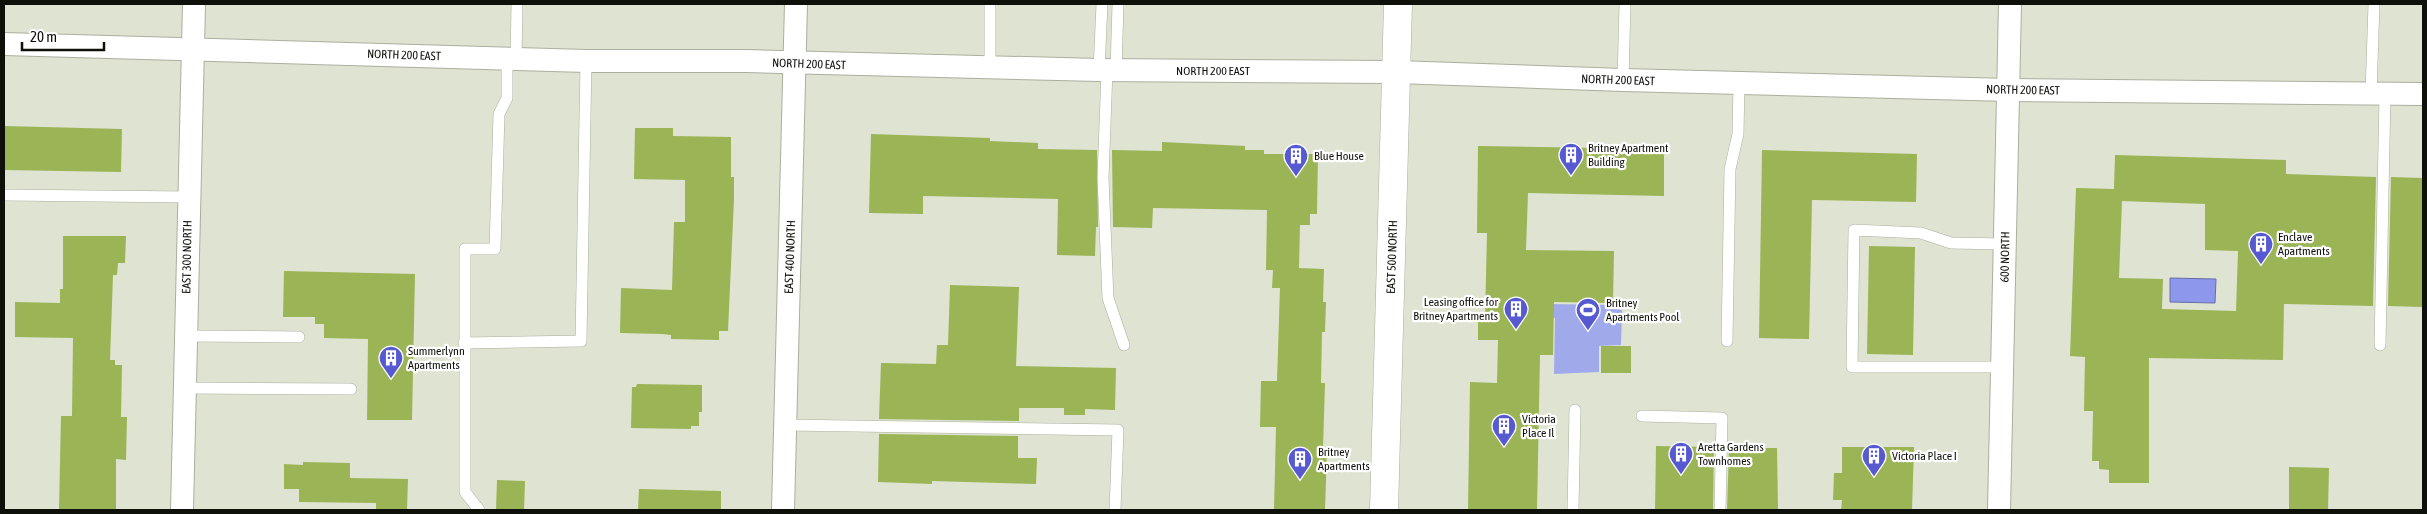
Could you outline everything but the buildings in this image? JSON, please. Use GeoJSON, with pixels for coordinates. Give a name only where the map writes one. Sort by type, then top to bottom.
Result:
{"type":"FeatureCollection","features":[{"type":"Feature","properties":{"kind":"street","name":"EAST 300 NORTH"},"geometry":{"type":"LineString","coordinates":[[182,510],[194,4]]}},
{"type":"Feature","properties":{"kind":"street","name":"EAST 400 NORTH"},"geometry":{"type":"LineString","coordinates":[[782,510],[796,64],[796,4]]}},
{"type":"Feature","properties":{"kind":"street","name":"EAST 500 NORTH"},"geometry":{"type":"LineString","coordinates":[[1384,510],[1398,4]]}},
{"type":"Feature","properties":{"kind":"street","name":"600 NORTH"},"geometry":{"type":"LineString","coordinates":[[1999,510],[2010,4]]}},
{"type":"Feature","properties":{"kind":"street","name":"NORTH 200 EAST"},"geometry":{"type":"LineString","coordinates":[[4,44],[193,48],[586,61],[747,61],[796,64],[1107,70],[1397,72],[2008,90],[2423,94]]}},
{"type":"Feature","properties":{"kind":"lane"},"geometry":{"type":"LineString","coordinates":[[479,510],[465,492],[465,249],[495,249],[499,114],[507,98],[517,4]]}},
{"type":"Feature","properties":{"kind":"lane"},"geometry":{"type":"LineString","coordinates":[[990,4],[990,68]]}},
{"type":"Feature","properties":{"kind":"lane"},"geometry":{"type":"LineString","coordinates":[[1102,4],[1107,70],[1103,178],[1108,298],[1124,345]]}},
{"type":"Feature","properties":{"kind":"lane"},"geometry":{"type":"LineString","coordinates":[[1107,70],[1118,4]]}},
{"type":"Feature","properties":{"kind":"lane"},"geometry":{"type":"LineString","coordinates":[[1623,80],[1625,4]]}},
{"type":"Feature","properties":{"kind":"lane"},"geometry":{"type":"LineString","coordinates":[[2374,4],[2378,94],[2380,345]]}},
{"type":"Feature","properties":{"kind":"lane"},"geometry":{"type":"LineString","coordinates":[[464,343],[581,341],[586,61]]}},
{"type":"Feature","properties":{"kind":"lane"},"geometry":{"type":"LineString","coordinates":[[1727,341],[1730,169],[1738,134],[1739,83]]}},
{"type":"Feature","properties":{"kind":"lane"},"geometry":{"type":"LineString","coordinates":[[4,195],[188,197]]}},
{"type":"Feature","properties":{"kind":"lane"},"geometry":{"type":"LineString","coordinates":[[2002,367],[1852,367],[1854,230],[1921,233],[1951,243],[2005,244]]}},
{"type":"Feature","properties":{"kind":"lane"},"geometry":{"type":"LineString","coordinates":[[185,336],[299,337]]}},
{"type":"Feature","properties":{"kind":"lane"},"geometry":{"type":"LineString","coordinates":[[184,388],[351,389]]}},
{"type":"Feature","properties":{"kind":"lane"},"geometry":{"type":"LineString","coordinates":[[1573,510],[1575,410]]}},
{"type":"Feature","properties":{"kind":"lane"},"geometry":{"type":"LineString","coordinates":[[1642,416],[1722,418],[1720,510]]}},
{"type":"Feature","properties":{"kind":"lane"},"geometry":{"type":"LineString","coordinates":[[785,425],[1118,430],[1115,510]]}},
{"type":"Feature","properties":{"kind":"shaded area"},"geometry":{"type":"Polygon","coordinates":[[[2170,278],[2216,279],[2215,303],[2170,302],[2170,278]]]}},
{"type":"Feature","properties":{"kind":"shaded area","name":"Britney Apartments Pool"},"geometry":{"type":"Polygon","coordinates":[[[1548,304],[1611,305],[1611,308],[1622,310],[1621,345],[1599,346],[1599,372],[1554,374],[1555,318],[1548,317],[1548,304]]]}},
{"type":"Feature","properties":{"kind":"place","name":"Britney Apartment Building"},"geometry":{"type":"Point","coordinates":[1571,176]}},
{"type":"Feature","properties":{"kind":"place","name":"Blue House"},"geometry":{"type":"Point","coordinates":[1296,177]}},
{"type":"Feature","properties":{"kind":"place","name":"Enclave Apartments"},"geometry":{"type":"Point","coordinates":[2261,265]}},
{"type":"Feature","properties":{"kind":"place","name":"Leasing office for Britney Apartments"},"geometry":{"type":"Point","coordinates":[1516,330]}},
{"type":"Feature","properties":{"kind":"place","name":"Britney Apartments Pool"},"geometry":{"type":"Point","coordinates":[1588,331]}},
{"type":"Feature","properties":{"kind":"place","name":"Summerlynn Apartments"},"geometry":{"type":"Point","coordinates":[391,379]}},
{"type":"Feature","properties":{"kind":"place","name":"Victoria Place Il"},"geometry":{"type":"Point","coordinates":[1504,447]}},
{"type":"Feature","properties":{"kind":"place","name":"Aretta Gardens Townhomes"},"geometry":{"type":"Point","coordinates":[1681,475]}},
{"type":"Feature","properties":{"kind":"place","name":"Victoria Place I"},"geometry":{"type":"Point","coordinates":[1874,477]}},
{"type":"Feature","properties":{"kind":"place","name":"Britney Apartments"},"geometry":{"type":"Point","coordinates":[1300,480]}}]}
